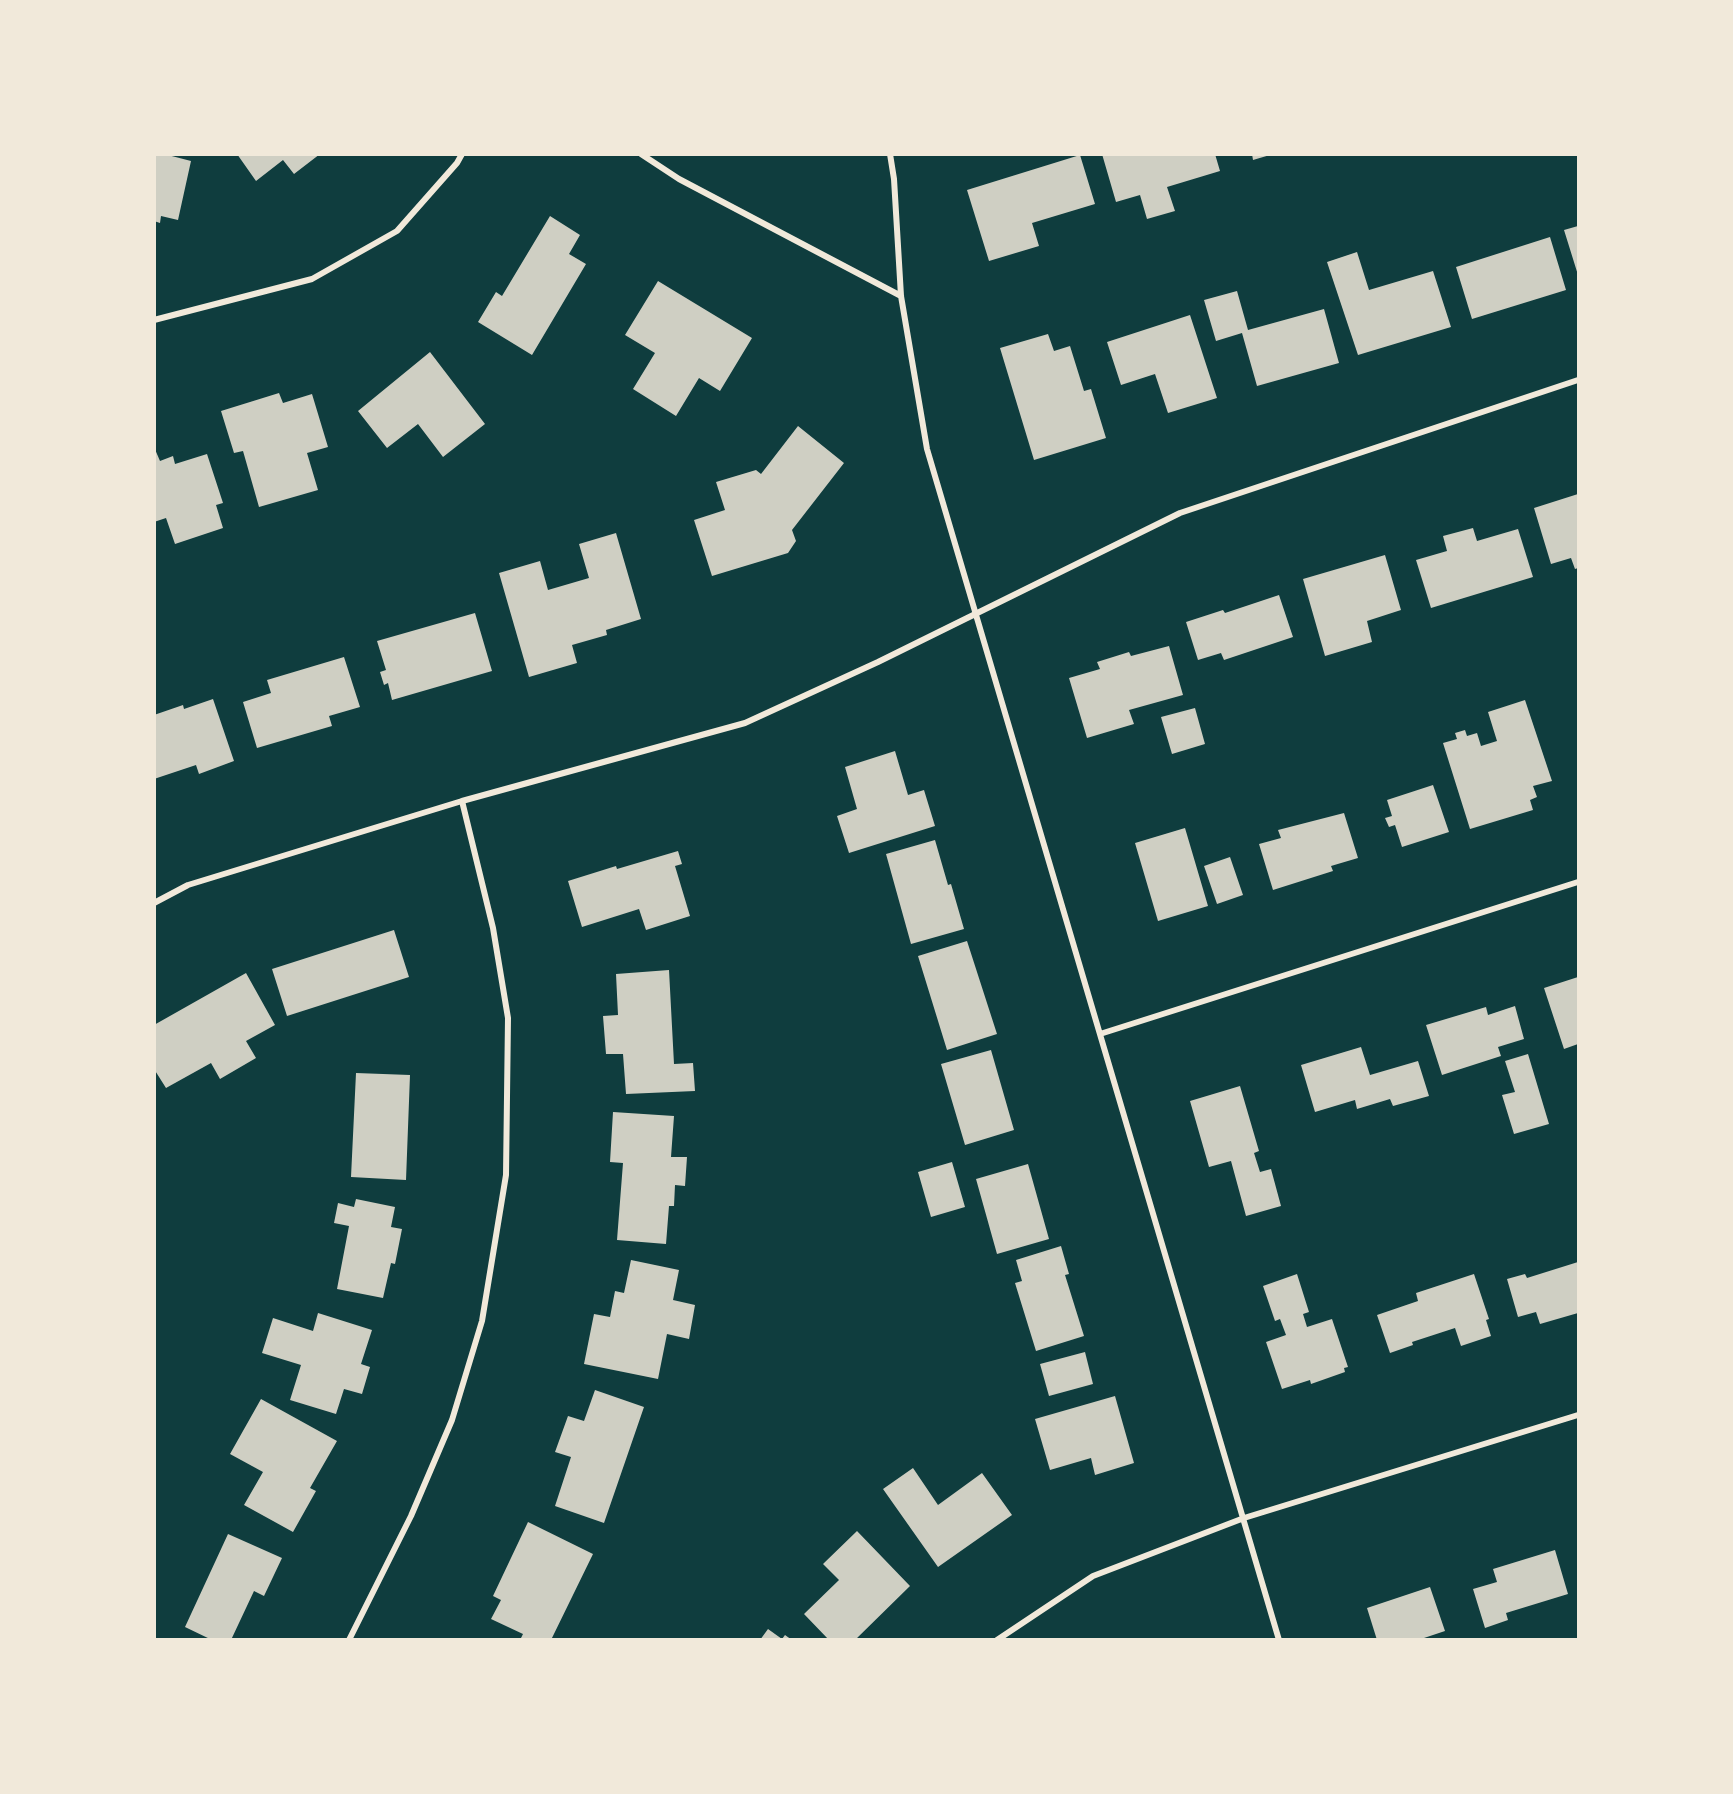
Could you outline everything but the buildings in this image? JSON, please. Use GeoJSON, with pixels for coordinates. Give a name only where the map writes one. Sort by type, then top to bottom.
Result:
{"type":"FeatureCollection","features":[{"type":"Feature","properties":{"kind":"street"},"geometry":{"type":"LineString","coordinates":[[154,320],[312,279],[397,231],[457,163],[462,154]]}},
{"type":"Feature","properties":{"kind":"street"},"geometry":{"type":"LineString","coordinates":[[641,154],[679,179],[901,296]]}},
{"type":"Feature","properties":{"kind":"street"},"geometry":{"type":"LineString","coordinates":[[890,154],[894,179],[901,296],[927,449],[1279,1640]]}},
{"type":"Feature","properties":{"kind":"street"},"geometry":{"type":"LineString","coordinates":[[154,903],[188,885],[462,801],[745,723],[878,662],[1180,513],[1578,380]]}},
{"type":"Feature","properties":{"kind":"street"},"geometry":{"type":"LineString","coordinates":[[350,1640],[411,1516],[452,1420],[482,1321],[507,1174],[508,1018],[494,928],[462,801]]}},
{"type":"Feature","properties":{"kind":"street"},"geometry":{"type":"LineString","coordinates":[[1100,1034],[1578,882]]}},
{"type":"Feature","properties":{"kind":"street"},"geometry":{"type":"LineString","coordinates":[[997,1640],[1094,1576],[1244,1518],[1578,1415]]}}]}
